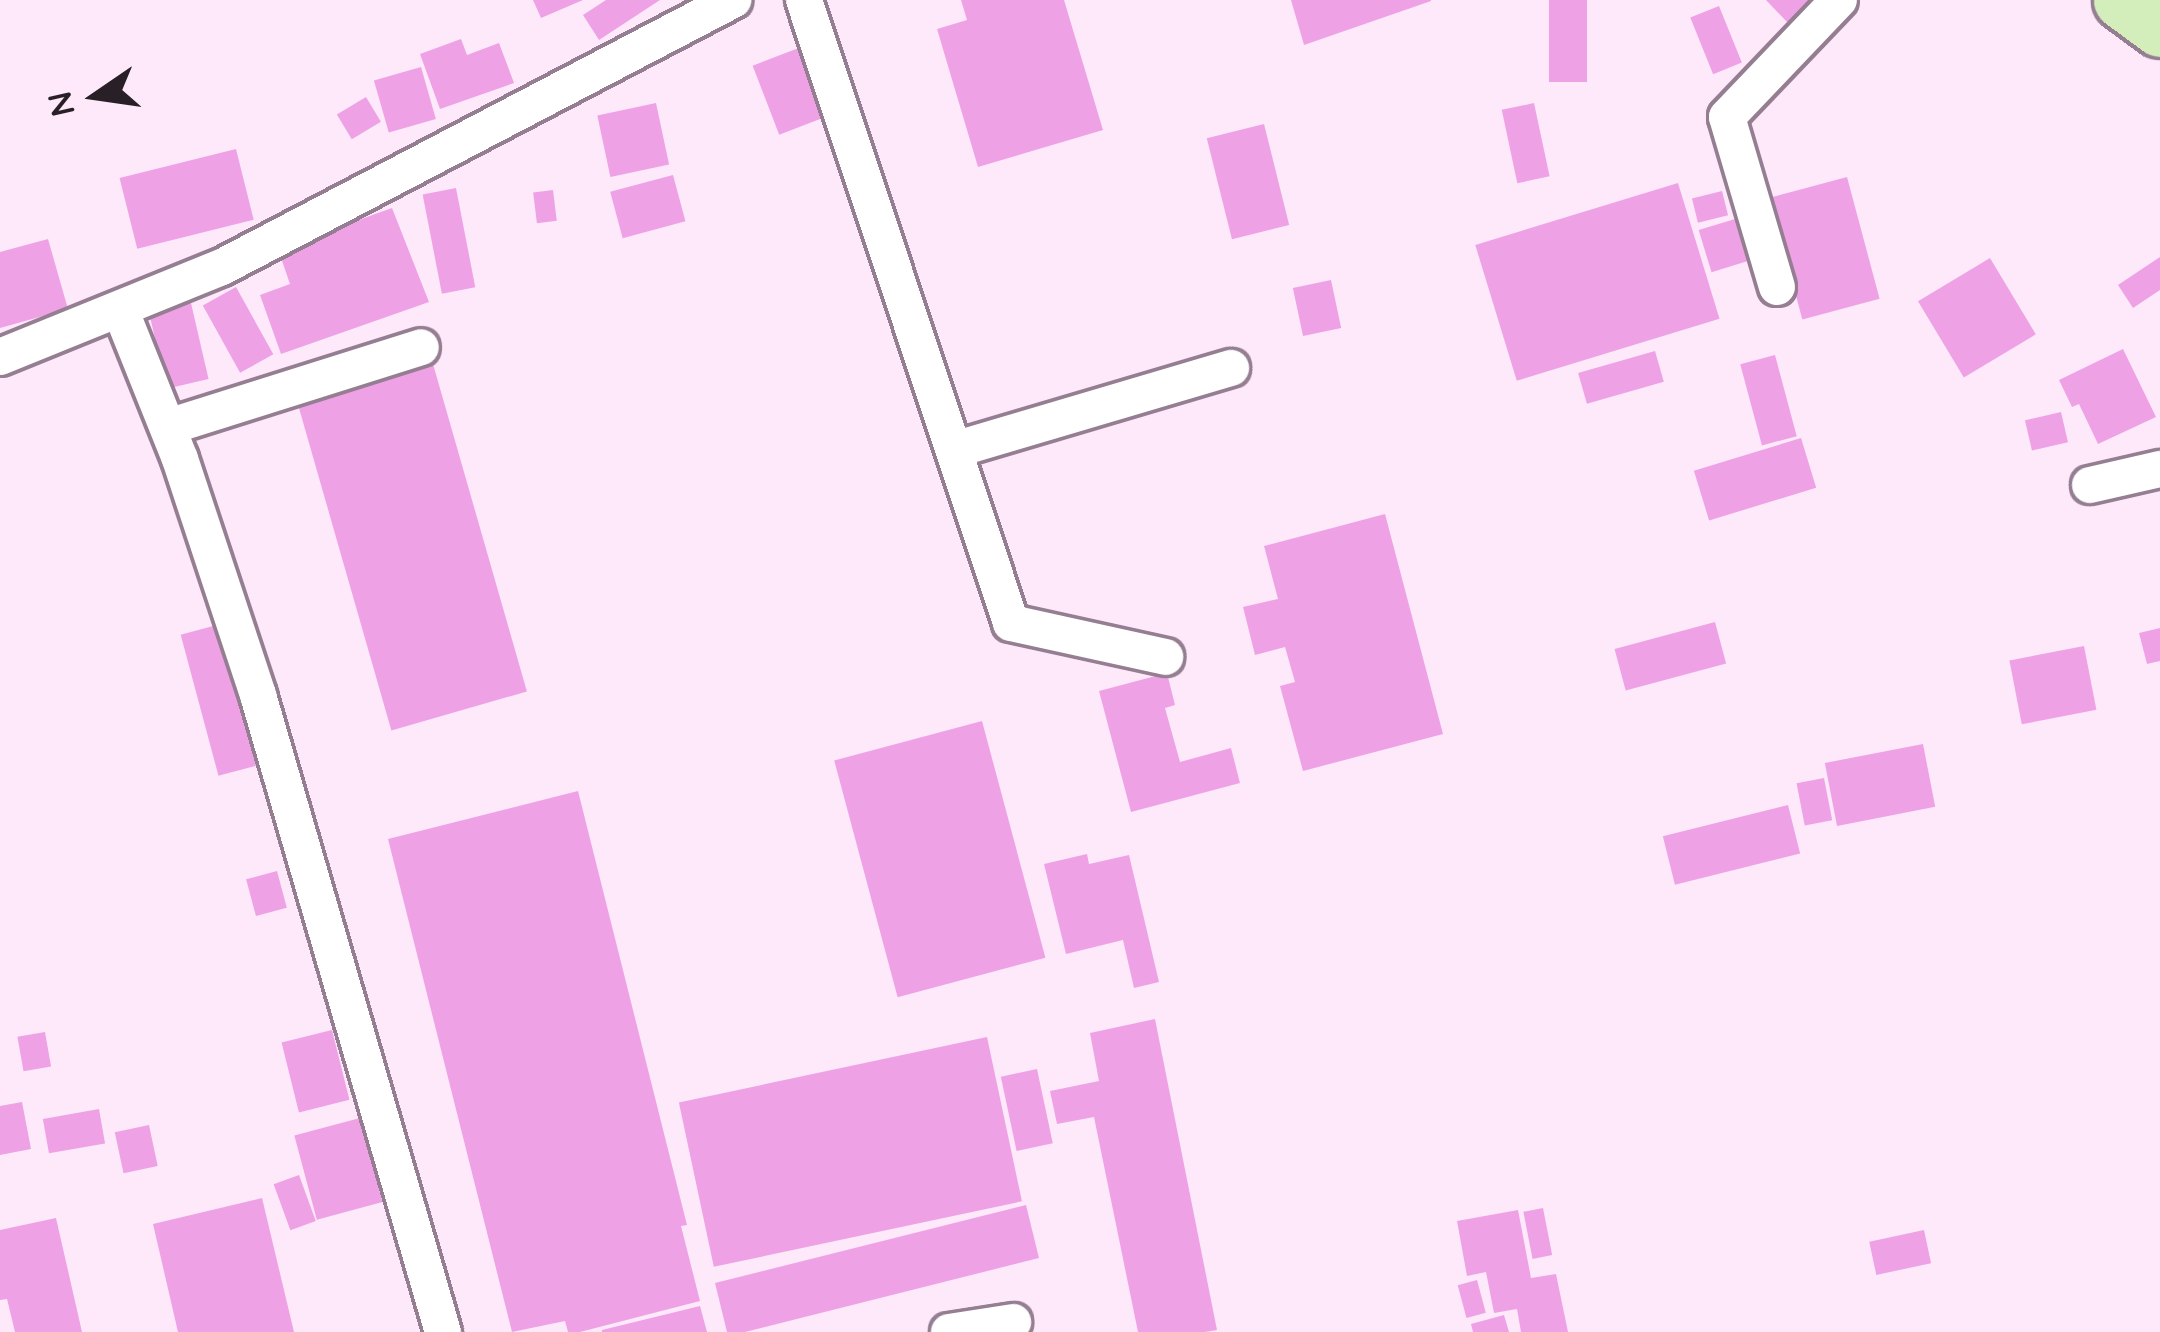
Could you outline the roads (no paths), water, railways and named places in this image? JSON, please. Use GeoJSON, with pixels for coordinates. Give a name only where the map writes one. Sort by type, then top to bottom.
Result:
{"type":"FeatureCollection","features":[{"type":"Feature","properties":{"kind":"main road"},"geometry":{"type":"LineString","coordinates":[[2122,0],[2160,28]]}},
{"type":"Feature","properties":{"kind":"street"},"geometry":{"type":"LineString","coordinates":[[0,357],[222,267],[733,0]]}},
{"type":"Feature","properties":{"kind":"street"},"geometry":{"type":"LineString","coordinates":[[804,0],[1011,623],[1165,657]]}},
{"type":"Feature","properties":{"kind":"street"},"geometry":{"type":"LineString","coordinates":[[1777,287],[1727,117],[1839,0]]}},
{"type":"Feature","properties":{"kind":"street"},"geometry":{"type":"LineString","coordinates":[[120,308],[168,428],[258,695],[443,1332]]}},
{"type":"Feature","properties":{"kind":"street"},"geometry":{"type":"LineString","coordinates":[[168,428],[421,347]]}},
{"type":"Feature","properties":{"kind":"street"},"geometry":{"type":"LineString","coordinates":[[954,450],[1231,368]]}},
{"type":"Feature","properties":{"kind":"street"},"geometry":{"type":"LineString","coordinates":[[2090,485],[2160,469]]}},
{"type":"Feature","properties":{"kind":"street"},"geometry":{"type":"LineString","coordinates":[[949,1332],[1013,1322]]}}]}
